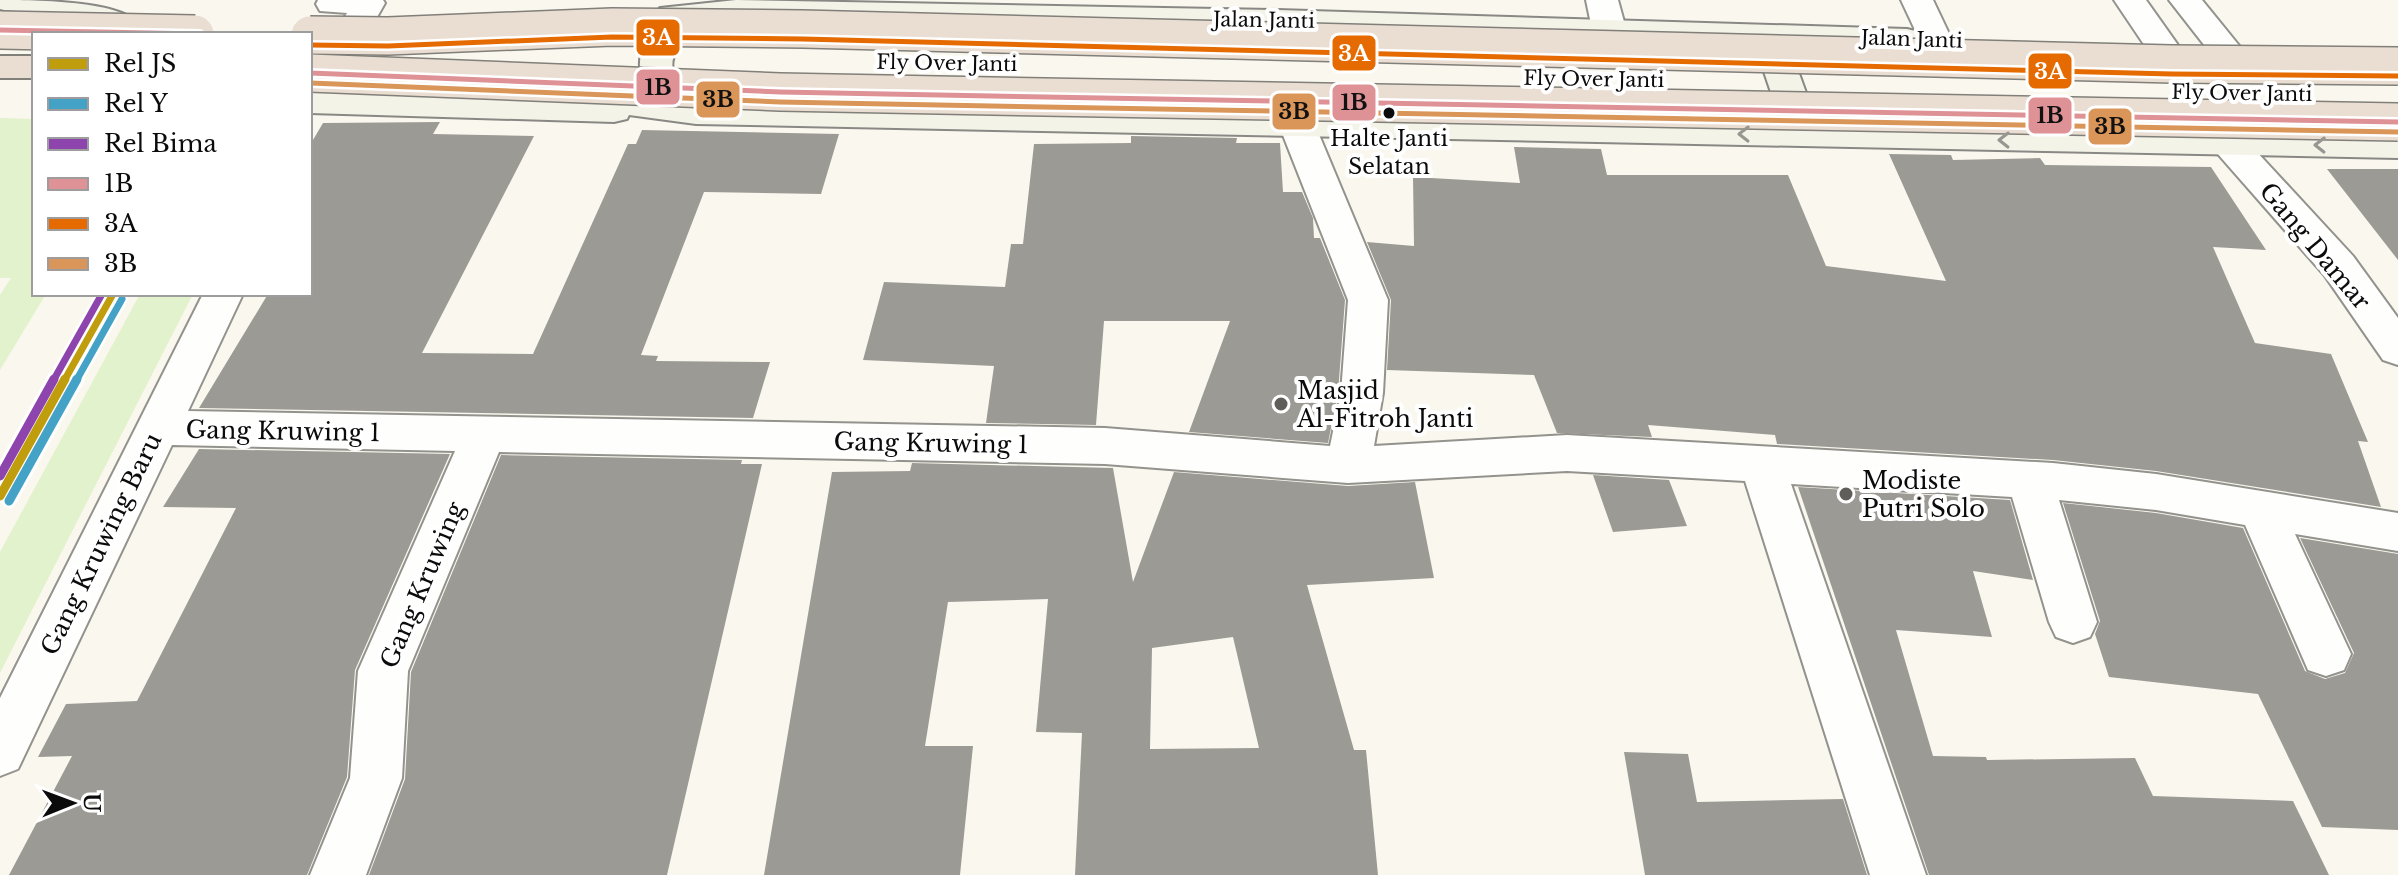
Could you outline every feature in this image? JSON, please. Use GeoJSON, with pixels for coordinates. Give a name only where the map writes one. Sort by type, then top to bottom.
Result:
{"type":"FeatureCollection","features":[{"type":"Feature","properties":{"kind":"highway"},"geometry":{"type":"LineString","coordinates":[[312,35],[388,36],[612,27],[803,29],[2172,64],[2398,66]]}},
{"type":"Feature","properties":{"kind":"highway"},"geometry":{"type":"LineString","coordinates":[[0,30],[100,32]]}},
{"type":"Feature","properties":{"kind":"highway","name":"Fly Over Janti"},"geometry":{"type":"LineString","coordinates":[[388,36],[594,52],[791,60],[2398,94]]}},
{"type":"Feature","properties":{"kind":"highway"},"geometry":{"type":"LineString","coordinates":[[0,66],[32,67]]}},
{"type":"Feature","properties":{"kind":"highway"},"geometry":{"type":"LineString","coordinates":[[324,79],[796,93],[2398,122]]}},
{"type":"Feature","properties":{"kind":"street"},"geometry":{"type":"LineString","coordinates":[[4,0],[108,21]]}},
{"type":"Feature","properties":{"kind":"street"},"geometry":{"type":"LineString","coordinates":[[324,79],[369,3],[332,4],[334,0]]}},
{"type":"Feature","properties":{"kind":"street"},"geometry":{"type":"LineString","coordinates":[[1917,0],[1935,40]]}},
{"type":"Feature","properties":{"kind":"street"},"geometry":{"type":"LineString","coordinates":[[2130,0],[2163,48]]}},
{"type":"Feature","properties":{"kind":"street"},"geometry":{"type":"LineString","coordinates":[[2185,0],[2224,48]]}},
{"type":"Feature","properties":{"kind":"street"},"geometry":{"type":"LineString","coordinates":[[696,113],[670,97],[656,78],[653,61],[663,41],[679,26],[698,16],[736,10]]}},
{"type":"Feature","properties":{"kind":"street","name":"Jalan Janti"},"geometry":{"type":"LineString","coordinates":[[324,79],[736,10],[1277,10],[1606,14],[1768,34],[2163,48],[2398,49]]}},
{"type":"Feature","properties":{"kind":"street"},"geometry":{"type":"LineString","coordinates":[[1768,34],[1804,136]]}},
{"type":"Feature","properties":{"kind":"street"},"geometry":{"type":"LineString","coordinates":[[0,66],[32,61]]}},
{"type":"Feature","properties":{"kind":"street"},"geometry":{"type":"LineString","coordinates":[[324,79],[696,113],[2398,146]]}},
{"type":"Feature","properties":{"kind":"street"},"geometry":{"type":"LineString","coordinates":[[324,79],[696,113]]}},
{"type":"Feature","properties":{"kind":"street"},"geometry":{"type":"LineString","coordinates":[[1297,125],[1368,300],[1362,393],[1348,465]]}},
{"type":"Feature","properties":{"kind":"street","name":"Gang Damar"},"geometry":{"type":"LineString","coordinates":[[2230,145],[2339,266],[2398,349]]}},
{"type":"Feature","properties":{"kind":"street","name":"Gang Kruwing Baru"},"geometry":{"type":"LineString","coordinates":[[0,752],[222,296]]}},
{"type":"Feature","properties":{"kind":"street","name":"Gang Kruwing 1"},"geometry":{"type":"LineString","coordinates":[[158,428],[1105,446],[1348,465],[1567,453],[2030,480],[2156,492],[2398,532]]}},
{"type":"Feature","properties":{"kind":"street","name":"Gang Kruwing"},"geometry":{"type":"LineString","coordinates":[[338,875],[376,778],[383,671],[484,436]]}},
{"type":"Feature","properties":{"kind":"street"},"geometry":{"type":"LineString","coordinates":[[1762,463],[1898,875]]}},
{"type":"Feature","properties":{"kind":"street"},"geometry":{"type":"LineString","coordinates":[[2030,480],[2073,622]]}},
{"type":"Feature","properties":{"kind":"street"},"geometry":{"type":"LineString","coordinates":[[2260,508],[2326,654]]}},
{"type":"Feature","properties":{"kind":"green space"},"geometry":{"type":"Polygon","coordinates":[[[0,118],[32,119],[32,296],[45,296],[0,370],[0,295],[11,278],[0,278],[0,118]]]}},
{"type":"Feature","properties":{"kind":"green space"},"geometry":{"type":"Polygon","coordinates":[[[139,296],[192,296],[0,673],[0,552],[139,296]]]}},
{"type":"Feature","properties":{"kind":"building"},"geometry":{"type":"Polygon","coordinates":[[[440,122],[433,134],[534,136],[422,353],[533,354],[628,144],[636,144],[642,130],[839,134],[821,194],[704,192],[641,355],[658,356],[656,361],[770,362],[753,418],[199,408],[267,296],[312,296],[312,142],[323,123],[440,122]]]}},
{"type":"Feature","properties":{"kind":"building"},"geometry":{"type":"Polygon","coordinates":[[[1131,136],[1237,138],[1236,143],[1280,143],[1283,192],[1302,192],[1313,218],[1314,238],[1320,238],[1345,300],[1338,393],[1328,443],[1189,432],[1230,321],[1104,321],[1096,425],[986,423],[994,366],[863,360],[884,282],[1005,287],[1011,244],[1023,244],[1034,144],[1131,143],[1131,136]]]}},
{"type":"Feature","properties":{"kind":"building"},"geometry":{"type":"Polygon","coordinates":[[[1514,147],[1601,149],[1607,175],[1788,175],[1826,266],[1946,281],[1889,154],[1951,155],[1953,160],[2040,158],[2045,165],[2211,167],[2266,250],[2213,247],[2255,343],[2331,354],[2368,442],[2358,441],[2381,507],[2156,471],[2053,460],[1777,444],[1775,435],[1648,425],[1652,437],[1557,433],[1534,375],[1387,370],[1391,300],[1367,242],[1414,246],[1413,177],[1520,183],[1514,147]]]}},
{"type":"Feature","properties":{"kind":"building"},"geometry":{"type":"Polygon","coordinates":[[[2327,169],[2398,169],[2398,260],[2327,169]]]}},
{"type":"Feature","properties":{"kind":"building"},"geometry":{"type":"Polygon","coordinates":[[[199,449],[450,454],[355,670],[347,777],[307,875],[9,875],[72,756],[38,757],[66,704],[137,701],[236,508],[163,507],[199,449]]]}},
{"type":"Feature","properties":{"kind":"building"},"geometry":{"type":"Polygon","coordinates":[[[501,455],[742,460],[741,464],[762,464],[667,875],[369,875],[405,779],[411,672],[501,455]]]}},
{"type":"Feature","properties":{"kind":"building"},"geometry":{"type":"Polygon","coordinates":[[[912,463],[1113,468],[1133,582],[1174,472],[1348,486],[1415,482],[1434,578],[1307,585],[1354,750],[1366,750],[1378,875],[1075,875],[1082,733],[1036,732],[1048,599],[948,602],[925,746],[973,746],[960,875],[764,875],[832,472],[910,471],[912,463]],[[1233,637],[1152,648],[1150,749],[1259,748],[1233,637]]]}},
{"type":"Feature","properties":{"kind":"building"},"geometry":{"type":"Polygon","coordinates":[[[1593,475],[1669,480],[1687,526],[1613,532],[1593,475]]]}},
{"type":"Feature","properties":{"kind":"building"},"geometry":{"type":"Polygon","coordinates":[[[1798,487],[2010,500],[2033,580],[1973,571],[1992,637],[1896,630],[1933,756],[1986,757],[1987,760],[2135,758],[2153,796],[2293,801],[2329,875],[1929,875],[1798,487]]]}},
{"type":"Feature","properties":{"kind":"building"},"geometry":{"type":"Polygon","coordinates":[[[2063,503],[2156,513],[2243,528],[2305,671],[2325,679],[2345,673],[2354,653],[2300,538],[2398,554],[2398,830],[2322,827],[2258,694],[2109,677],[2095,634],[2100,621],[2063,503]]]}},
{"type":"Feature","properties":{"kind":"building"},"geometry":{"type":"Polygon","coordinates":[[[1624,752],[1688,754],[1697,802],[1843,799],[1867,875],[1645,875],[1624,752]]]}},
{"type":"Feature","properties":{"kind":"rail line","name":"Bima"},"geometry":{"type":"LineString","coordinates":[[0,476],[101,296]]}},
{"type":"Feature","properties":{"kind":"rail line","name":"JS"},"geometry":{"type":"LineString","coordinates":[[0,496],[112,296]]}},
{"type":"Feature","properties":{"kind":"rail line","name":"Y"},"geometry":{"type":"LineString","coordinates":[[9,501],[122,299]]}},
{"type":"Feature","properties":{"kind":"transit line","name":"1B"},"geometry":{"type":"LineString","coordinates":[[0,30],[100,32]]}},
{"type":"Feature","properties":{"kind":"transit line","name":"3A"},"geometry":{"type":"LineString","coordinates":[[312,45],[388,46],[612,37],[803,39],[2172,74],[2398,76]]}},
{"type":"Feature","properties":{"kind":"transit line","name":"1B"},"geometry":{"type":"LineString","coordinates":[[312,73],[780,92],[2398,122]]}},
{"type":"Feature","properties":{"kind":"transit line","name":"3B"},"geometry":{"type":"LineString","coordinates":[[312,83],[780,102],[2398,132]]}},
{"type":"Feature","properties":{"kind":"place","name":"Halte Janti Selatan"},"geometry":{"type":"Point","coordinates":[1389,113]}},
{"type":"Feature","properties":{"kind":"place","name":"Masjid Al-Fitroh Janti"},"geometry":{"type":"Point","coordinates":[1281,404]}},
{"type":"Feature","properties":{"kind":"place","name":"Modiste Putri Solo"},"geometry":{"type":"Point","coordinates":[1846,494]}}]}
